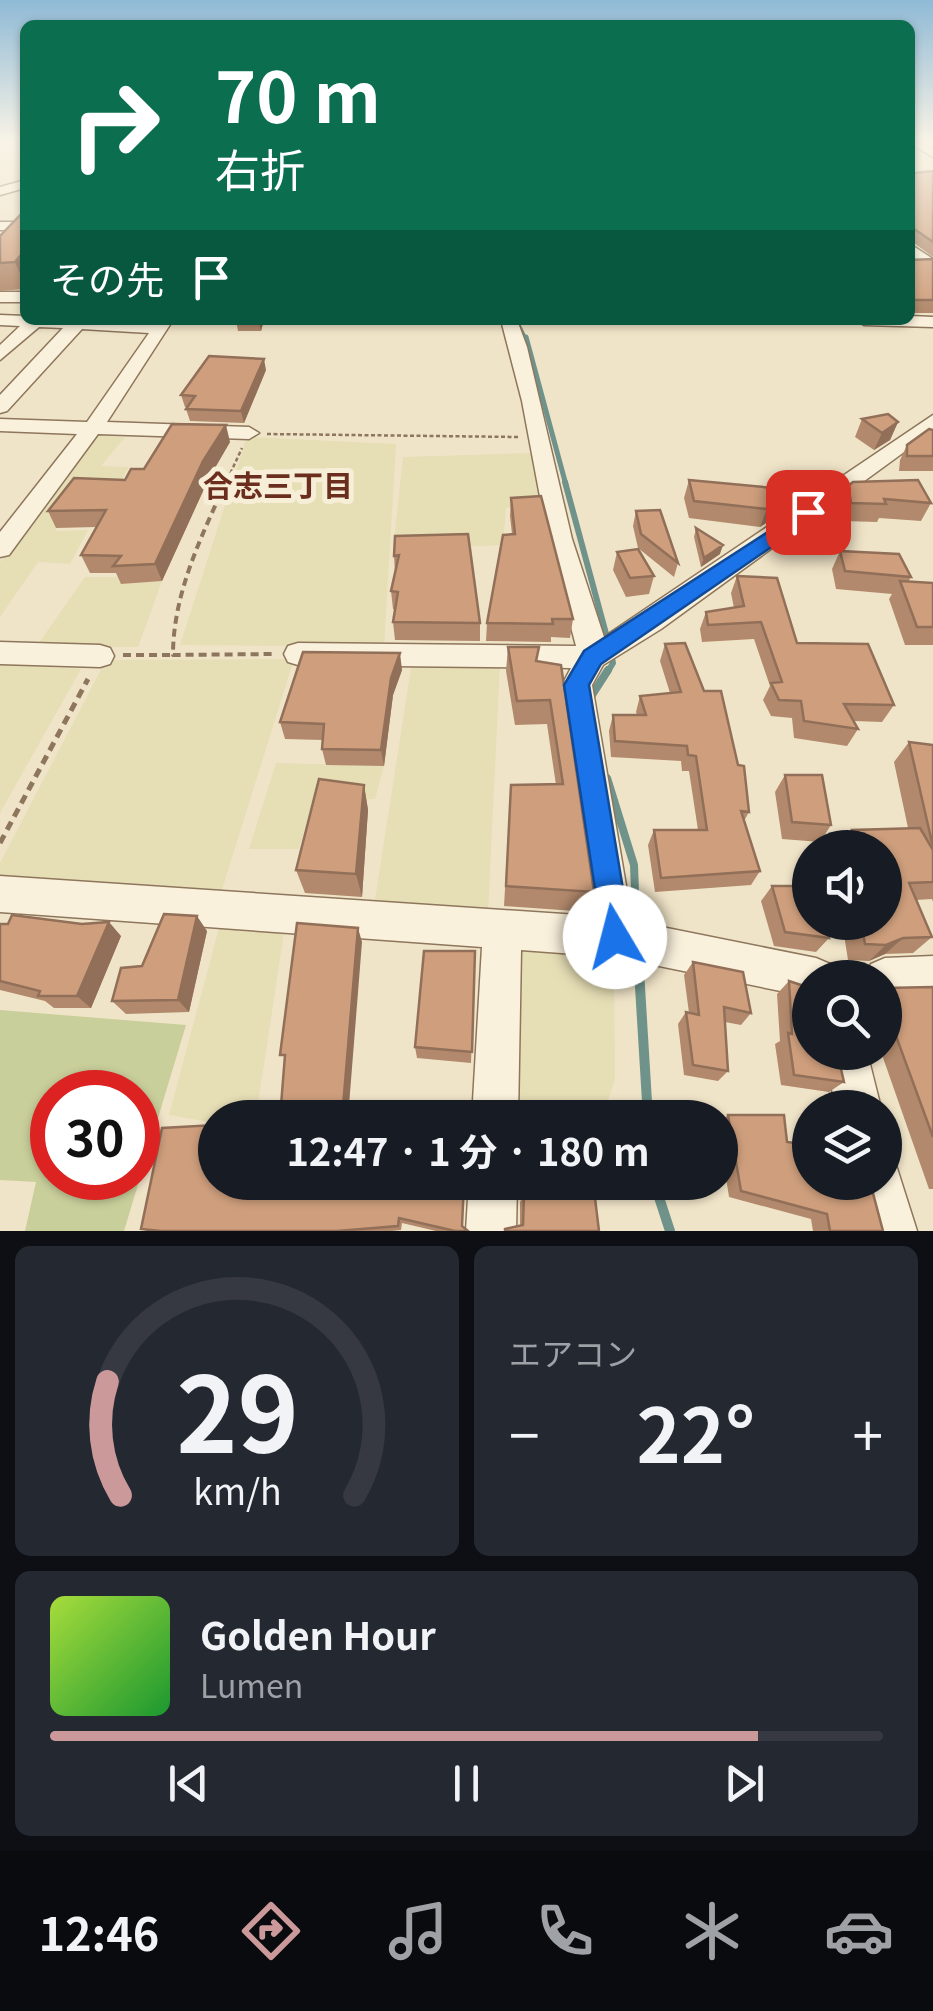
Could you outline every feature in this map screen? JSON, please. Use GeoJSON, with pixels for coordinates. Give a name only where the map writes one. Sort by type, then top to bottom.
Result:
{"type":"FeatureCollection","features":[{"type":"Feature","properties":{"kind":"street"},"geometry":{"type":"LineString","coordinates":[[0,355],[31,325]]}},
{"type":"Feature","properties":{"kind":"street"},"geometry":{"type":"LineString","coordinates":[[0,406],[76,325]]}},
{"type":"Feature","properties":{"kind":"street"},"geometry":{"type":"LineString","coordinates":[[0,548],[90,430],[161,325]]}},
{"type":"Feature","properties":{"kind":"street"},"geometry":{"type":"LineString","coordinates":[[511,325],[523,358],[561,542],[590,619],[592,657]]}},
{"type":"Feature","properties":{"kind":"street"},"geometry":{"type":"LineString","coordinates":[[615,937],[576,685],[592,657],[668,610],[933,422]]}},
{"type":"Feature","properties":{"kind":"street"},"geometry":{"type":"LineString","coordinates":[[0,425],[249,433]]}},
{"type":"Feature","properties":{"kind":"street"},"geometry":{"type":"LineString","coordinates":[[0,653],[100,656]]}},
{"type":"Feature","properties":{"kind":"street"},"geometry":{"type":"LineString","coordinates":[[298,654],[592,657]]}},
{"type":"Feature","properties":{"kind":"street"},"geometry":{"type":"LineString","coordinates":[[0,894],[615,937],[792,973]]}},
{"type":"Feature","properties":{"kind":"street"},"geometry":{"type":"LineString","coordinates":[[496,1100],[502,931]]}},
{"type":"Feature","properties":{"kind":"street"},"geometry":{"type":"LineString","coordinates":[[902,977],[933,976]]}},
{"type":"Feature","properties":{"kind":"street"},"geometry":{"type":"LineString","coordinates":[[491,1231],[492,1200]]}},
{"type":"Feature","properties":{"kind":"street"},"geometry":{"type":"LineString","coordinates":[[884,1200],[892,1231]]}},
{"type":"Feature","properties":{"kind":"path"},"geometry":{"type":"LineString","coordinates":[[174,655],[171,636],[200,545],[249,433],[540,437]]}},
{"type":"Feature","properties":{"kind":"path"},"geometry":{"type":"LineString","coordinates":[[0,844],[100,656],[298,654]]}},
{"type":"Feature","properties":{"kind":"shaded area"},"geometry":{"type":"Polygon","coordinates":[[[94,435],[125,437],[101,466],[129,467],[112,496],[86,492],[55,531],[88,530],[70,564],[38,562],[0,617],[0,562],[94,435]]]}},
{"type":"Feature","properties":{"kind":"shaded area"},"geometry":{"type":"Polygon","coordinates":[[[247,437],[396,444],[384,647],[180,645],[247,437]]]}},
{"type":"Feature","properties":{"kind":"shaded area"},"geometry":{"type":"Polygon","coordinates":[[[535,453],[545,507],[506,508],[503,545],[393,550],[403,457],[535,453]]]}},
{"type":"Feature","properties":{"kind":"shaded area"},"geometry":{"type":"Polygon","coordinates":[[[85,577],[119,577],[121,584],[162,581],[138,647],[36,647],[85,577]]]}},
{"type":"Feature","properties":{"kind":"shaded area"},"geometry":{"type":"Polygon","coordinates":[[[294,659],[220,896],[0,881],[0,863],[106,660],[294,659]]]}},
{"type":"Feature","properties":{"kind":"shaded area"},"geometry":{"type":"Polygon","coordinates":[[[412,662],[500,663],[488,912],[374,906],[412,662]]]}},
{"type":"Feature","properties":{"kind":"shaded area"},"geometry":{"type":"Polygon","coordinates":[[[0,664],[81,669],[0,813],[0,664]]]}},
{"type":"Feature","properties":{"kind":"shaded area"},"geometry":{"type":"Polygon","coordinates":[[[276,763],[384,766],[375,799],[312,802],[299,849],[249,849],[276,763]]]}},
{"type":"Feature","properties":{"kind":"shaded area"},"geometry":{"type":"Polygon","coordinates":[[[219,928],[284,933],[259,1100],[198,1100],[198,1120],[169,1115],[219,928]]]}},
{"type":"Feature","properties":{"kind":"shaded area"},"geometry":{"type":"Polygon","coordinates":[[[508,949],[614,956],[615,1080],[608,1100],[508,1100],[508,949]]]}},
{"type":"Feature","properties":{"kind":"green space"},"geometry":{"type":"Polygon","coordinates":[[[0,1010],[186,1025],[160,1111],[160,1070],[30,1070],[30,1182],[0,1180],[0,1010]]]}},
{"type":"Feature","properties":{"kind":"green space"},"geometry":{"type":"Polygon","coordinates":[[[32,1200],[133,1200],[124,1231],[25,1231],[32,1200]]]}},
{"type":"Feature","properties":{"kind":"building"},"geometry":{"type":"Polygon","coordinates":[[[915,197],[933,197],[933,242],[915,229],[915,197]]]}},
{"type":"Feature","properties":{"kind":"building"},"geometry":{"type":"Polygon","coordinates":[[[20,215],[20,256],[15,262],[0,263],[0,236],[20,215]]]}},
{"type":"Feature","properties":{"kind":"building"},"geometry":{"type":"Polygon","coordinates":[[[933,259],[933,300],[915,300],[915,260],[933,259]]]}},
{"type":"Feature","properties":{"kind":"building"},"geometry":{"type":"Polygon","coordinates":[[[209,356],[264,359],[241,411],[186,409],[195,396],[181,395],[209,356]]]}},
{"type":"Feature","properties":{"kind":"building"},"geometry":{"type":"Polygon","coordinates":[[[888,414],[898,422],[882,433],[862,419],[888,414]]]}},
{"type":"Feature","properties":{"kind":"building"},"geometry":{"type":"Polygon","coordinates":[[[172,424],[226,425],[203,461],[155,564],[113,566],[121,556],[81,555],[106,510],[48,511],[74,478],[125,480],[131,469],[144,469],[172,424]]]}},
{"type":"Feature","properties":{"kind":"building"},"geometry":{"type":"Polygon","coordinates":[[[933,430],[933,456],[907,456],[907,445],[933,430]]]}},
{"type":"Feature","properties":{"kind":"building"},"geometry":{"type":"Polygon","coordinates":[[[689,480],[784,489],[786,496],[767,509],[694,501],[689,480]]]}},
{"type":"Feature","properties":{"kind":"building"},"geometry":{"type":"Polygon","coordinates":[[[918,480],[931,503],[884,499],[886,504],[851,503],[850,497],[835,496],[853,482],[918,480]]]}},
{"type":"Feature","properties":{"kind":"building"},"geometry":{"type":"Polygon","coordinates":[[[541,496],[573,619],[552,619],[553,624],[487,623],[503,535],[515,534],[511,498],[541,496]]]}},
{"type":"Feature","properties":{"kind":"building"},"geometry":{"type":"Polygon","coordinates":[[[660,510],[678,563],[641,534],[636,511],[660,510]]]}},
{"type":"Feature","properties":{"kind":"building"},"geometry":{"type":"Polygon","coordinates":[[[696,528],[723,545],[704,558],[696,528]]]}},
{"type":"Feature","properties":{"kind":"building"},"geometry":{"type":"Polygon","coordinates":[[[468,534],[480,623],[393,622],[398,592],[391,591],[399,555],[394,556],[395,536],[468,534]]]}},
{"type":"Feature","properties":{"kind":"building"},"geometry":{"type":"Polygon","coordinates":[[[638,549],[654,576],[630,578],[617,552],[638,549]]]}},
{"type":"Feature","properties":{"kind":"building"},"geometry":{"type":"Polygon","coordinates":[[[840,551],[899,554],[911,577],[845,571],[840,551]]]}},
{"type":"Feature","properties":{"kind":"building"},"geometry":{"type":"Polygon","coordinates":[[[737,576],[777,578],[797,643],[868,644],[894,705],[844,704],[858,729],[804,721],[801,701],[779,700],[771,683],[782,682],[761,622],[708,625],[706,612],[744,606],[737,576]]]}},
{"type":"Feature","properties":{"kind":"building"},"geometry":{"type":"Polygon","coordinates":[[[900,581],[933,583],[933,627],[917,627],[900,581]]]}},
{"type":"Feature","properties":{"kind":"building"},"geometry":{"type":"Polygon","coordinates":[[[685,643],[704,691],[721,691],[738,765],[744,766],[749,812],[741,811],[760,871],[661,878],[654,830],[707,830],[696,756],[688,755],[687,746],[615,741],[613,715],[646,715],[640,696],[681,692],[665,644],[685,643]]]}},
{"type":"Feature","properties":{"kind":"building"},"geometry":{"type":"Polygon","coordinates":[[[508,647],[539,647],[536,661],[561,665],[594,892],[506,886],[511,785],[563,784],[550,700],[517,701],[508,647]]]}},
{"type":"Feature","properties":{"kind":"building"},"geometry":{"type":"Polygon","coordinates":[[[303,652],[400,653],[391,678],[381,750],[322,749],[324,724],[280,722],[303,652]]]}},
{"type":"Feature","properties":{"kind":"building"},"geometry":{"type":"Polygon","coordinates":[[[909,742],[933,745],[933,847],[909,742]]]}},
{"type":"Feature","properties":{"kind":"building"},"geometry":{"type":"Polygon","coordinates":[[[785,775],[822,775],[831,825],[792,822],[785,775]]]}},
{"type":"Feature","properties":{"kind":"building"},"geometry":{"type":"Polygon","coordinates":[[[319,779],[364,785],[356,874],[296,870],[319,779]]]}},
{"type":"Feature","properties":{"kind":"building"},"geometry":{"type":"Polygon","coordinates":[[[920,828],[933,850],[933,882],[909,883],[932,937],[902,938],[902,830],[852,830],[920,828]]]}},
{"type":"Feature","properties":{"kind":"building"},"geometry":{"type":"Polygon","coordinates":[[[772,886],[792,886],[792,933],[785,932],[772,886]]]}},
{"type":"Feature","properties":{"kind":"building"},"geometry":{"type":"Polygon","coordinates":[[[164,914],[197,916],[178,1000],[112,1001],[121,968],[142,966],[164,914]]]}},
{"type":"Feature","properties":{"kind":"building"},"geometry":{"type":"Polygon","coordinates":[[[12,915],[82,924],[109,922],[77,996],[38,996],[40,991],[0,981],[0,924],[8,924],[12,915]]]}},
{"type":"Feature","properties":{"kind":"building"},"geometry":{"type":"Polygon","coordinates":[[[297,923],[358,928],[344,1100],[281,1100],[285,1055],[280,1055],[297,923]]]}},
{"type":"Feature","properties":{"kind":"building"},"geometry":{"type":"Polygon","coordinates":[[[864,940],[898,940],[886,945],[865,944],[864,940]]]}},
{"type":"Feature","properties":{"kind":"building"},"geometry":{"type":"Polygon","coordinates":[[[424,951],[475,951],[472,1052],[415,1047],[424,951]]]}},
{"type":"Feature","properties":{"kind":"building"},"geometry":{"type":"Polygon","coordinates":[[[693,962],[743,972],[751,1013],[724,1007],[728,1071],[693,1065],[686,1012],[699,1015],[693,962]]]}},
{"type":"Feature","properties":{"kind":"building"},"geometry":{"type":"Polygon","coordinates":[[[789,981],[792,982],[792,1034],[789,981]]]}},
{"type":"Feature","properties":{"kind":"building"},"geometry":{"type":"Polygon","coordinates":[[[933,987],[933,1137],[902,1052],[902,988],[933,987]]]}},
{"type":"Feature","properties":{"kind":"building"},"geometry":{"type":"Polygon","coordinates":[[[793,1070],[841,1070],[844,1082],[794,1075],[793,1070]]]}},
{"type":"Feature","properties":{"kind":"building"},"geometry":{"type":"Polygon","coordinates":[[[738,1115],[784,1115],[787,1142],[792,1143],[792,1200],[875,1200],[883,1231],[830,1231],[827,1214],[741,1191],[738,1115]]]}},
{"type":"Feature","properties":{"kind":"building"},"geometry":{"type":"Polygon","coordinates":[[[198,1126],[198,1200],[463,1200],[462,1226],[468,1231],[399,1218],[398,1226],[337,1231],[141,1229],[147,1200],[160,1200],[162,1128],[198,1126]]]}},
{"type":"Feature","properties":{"kind":"building"},"geometry":{"type":"Polygon","coordinates":[[[524,1200],[595,1200],[599,1231],[505,1231],[523,1225],[524,1200]]]}},
{"type":"Feature","properties":{"kind":"waterway"},"geometry":{"type":"LineString","coordinates":[[518,325],[526,340]]}},
{"type":"Feature","properties":{"kind":"waterway"},"geometry":{"type":"LineString","coordinates":[[526,337],[566,485]]}},
{"type":"Feature","properties":{"kind":"waterway"},"geometry":{"type":"LineString","coordinates":[[565,482],[608,641]]}},
{"type":"Feature","properties":{"kind":"waterway"},"geometry":{"type":"LineString","coordinates":[[607,673],[613,663],[611,653]]}},
{"type":"Feature","properties":{"kind":"waterway"},"geometry":{"type":"LineString","coordinates":[[590,698],[608,670]]}},
{"type":"Feature","properties":{"kind":"waterway"},"geometry":{"type":"LineString","coordinates":[[607,778],[634,865],[636,917]]}},
{"type":"Feature","properties":{"kind":"waterway"},"geometry":{"type":"LineString","coordinates":[[636,914],[637,927]]}},
{"type":"Feature","properties":{"kind":"waterway"},"geometry":{"type":"LineString","coordinates":[[638,954],[647,1100]]}},
{"type":"Feature","properties":{"kind":"waterway"},"geometry":{"type":"LineString","coordinates":[[660,1200],[670,1231]]}},
{"type":"Feature","properties":{"kind":"district","name":"合志三丁目"},"geometry":{"type":"Point","coordinates":[278,487]}},
{"type":"Feature","properties":{"kind":"route"},"geometry":{"type":"LineString","coordinates":[[615,937],[576,685],[592,657],[651,622],[808,512]]}}]}
